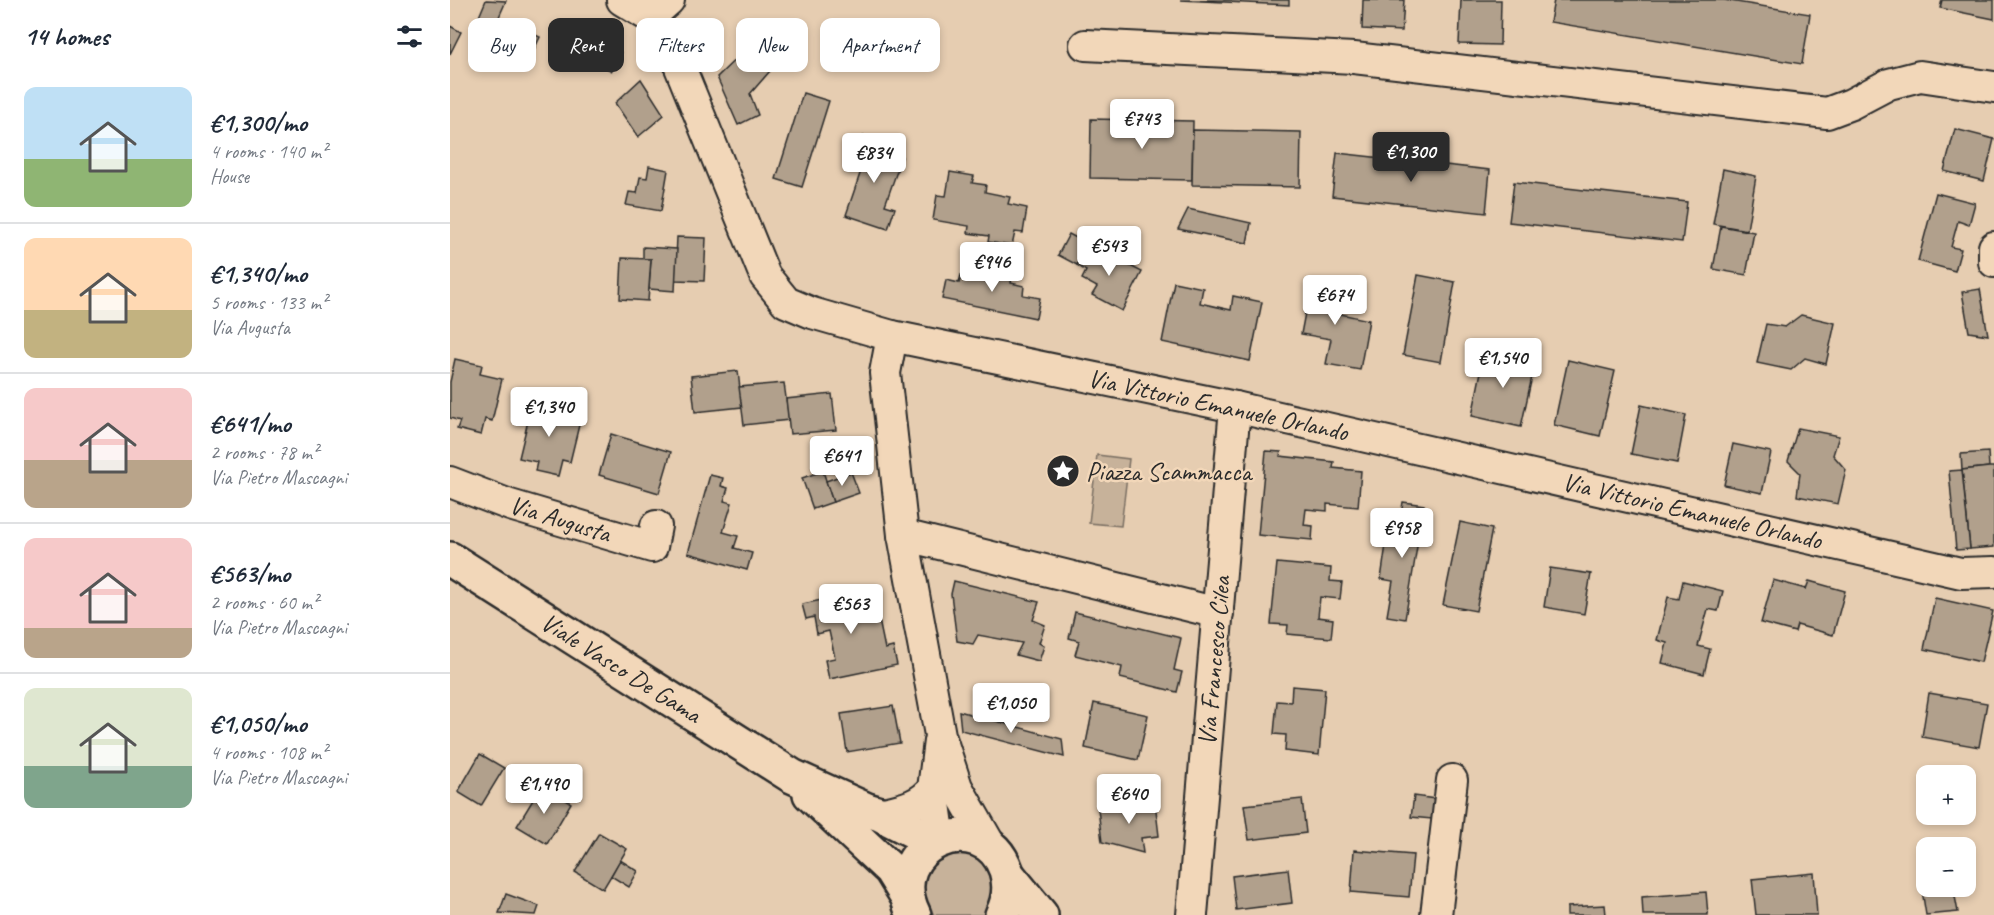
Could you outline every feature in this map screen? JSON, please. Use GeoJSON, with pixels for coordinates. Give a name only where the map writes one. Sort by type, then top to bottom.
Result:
{"type":"FeatureCollection","features":[{"type":"Feature","properties":{"kind":"main road","name":"Viale Vasco De Gama"},"geometry":{"type":"LineString","coordinates":[[450,559],[792,776]]}},
{"type":"Feature","properties":{"kind":"main road"},"geometry":{"type":"LineString","coordinates":[[792,776],[937,841]]}},
{"type":"Feature","properties":{"kind":"main road"},"geometry":{"type":"LineString","coordinates":[[792,776],[891,870],[911,906]]}},
{"type":"Feature","properties":{"kind":"main road"},"geometry":{"type":"LineString","coordinates":[[911,906],[906,887],[910,867],[922,851],[947,837],[967,837],[985,844],[1041,915]]}},
{"type":"Feature","properties":{"kind":"main road"},"geometry":{"type":"LineString","coordinates":[[1000,862],[1009,895],[1002,915]]}},
{"type":"Feature","properties":{"kind":"street","name":"Via Vittorio Emanuele Orlando"},"geometry":{"type":"LineString","coordinates":[[622,0],[660,8],[673,50],[765,276],[786,302],[812,313],[892,336],[1235,407],[1961,573],[1994,572]]}},
{"type":"Feature","properties":{"kind":"street"},"geometry":{"type":"LineString","coordinates":[[1085,45],[1354,58],[1827,113],[1851,104],[1889,84],[1920,76],[1994,87]]}},
{"type":"Feature","properties":{"kind":"street"},"geometry":{"type":"LineString","coordinates":[[1994,247],[1994,262]]}},
{"type":"Feature","properties":{"kind":"street"},"geometry":{"type":"LineString","coordinates":[[892,336],[885,373],[903,536],[940,735],[957,787],[1000,862]]}},
{"type":"Feature","properties":{"kind":"street","name":"Via Francesco Cilea"},"geometry":{"type":"LineString","coordinates":[[1192,915],[1235,407]]}},
{"type":"Feature","properties":{"kind":"street","name":"Via Augusta"},"geometry":{"type":"LineString","coordinates":[[450,482],[510,505],[652,547],[656,526]]}},
{"type":"Feature","properties":{"kind":"street"},"geometry":{"type":"LineString","coordinates":[[903,536],[1218,613]]}},
{"type":"Feature","properties":{"kind":"street"},"geometry":{"type":"LineString","coordinates":[[937,841],[933,789],[940,735]]}},
{"type":"Feature","properties":{"kind":"street"},"geometry":{"type":"LineString","coordinates":[[1436,915],[1452,780]]}},
{"type":"Feature","properties":{"kind":"street"},"geometry":{"type":"LineString","coordinates":[[880,814],[908,807],[926,799],[933,789]]}},
{"type":"Feature","properties":{"kind":"shaded area"},"geometry":{"type":"Polygon","coordinates":[[[1097,455],[1129,459],[1121,526],[1089,523],[1097,455]]]}},
{"type":"Feature","properties":{"kind":"shaded area"},"geometry":{"type":"Polygon","coordinates":[[[964,849],[996,868],[991,915],[934,915],[927,900],[924,883],[929,867],[941,856],[964,849]]]}},
{"type":"Feature","properties":{"kind":"building"},"geometry":{"type":"Polygon","coordinates":[[[486,0],[506,1],[499,18],[478,18],[486,0]]]}},
{"type":"Feature","properties":{"kind":"building"},"geometry":{"type":"Polygon","coordinates":[[[1180,0],[1289,0],[1289,5],[1180,0]]]}},
{"type":"Feature","properties":{"kind":"building"},"geometry":{"type":"Polygon","coordinates":[[[1363,0],[1404,0],[1402,31],[1362,29],[1363,0]]]}},
{"type":"Feature","properties":{"kind":"building"},"geometry":{"type":"Polygon","coordinates":[[[1461,0],[1501,0],[1500,45],[1459,44],[1461,0]]]}},
{"type":"Feature","properties":{"kind":"building"},"geometry":{"type":"Polygon","coordinates":[[[1554,0],[1724,0],[1810,14],[1802,64],[1550,22],[1554,0]]]}},
{"type":"Feature","properties":{"kind":"building"},"geometry":{"type":"Polygon","coordinates":[[[1942,0],[1994,0],[1994,19],[1940,8],[1942,0]]]}},
{"type":"Feature","properties":{"kind":"building"},"geometry":{"type":"Polygon","coordinates":[[[450,26],[461,32],[450,54],[450,26]]]}},
{"type":"Feature","properties":{"kind":"building"},"geometry":{"type":"Polygon","coordinates":[[[736,59],[736,72],[769,72],[750,94],[758,115],[738,125],[717,77],[736,59]]]}},
{"type":"Feature","properties":{"kind":"building"},"geometry":{"type":"Polygon","coordinates":[[[641,79],[664,115],[638,137],[615,103],[641,79]]]}},
{"type":"Feature","properties":{"kind":"building"},"geometry":{"type":"Polygon","coordinates":[[[803,93],[829,101],[802,187],[776,179],[803,93]]]}},
{"type":"Feature","properties":{"kind":"building"},"geometry":{"type":"Polygon","coordinates":[[[1091,119],[1193,121],[1192,180],[1090,178],[1091,119]]]}},
{"type":"Feature","properties":{"kind":"building"},"geometry":{"type":"Polygon","coordinates":[[[1955,129],[1994,139],[1984,181],[1944,171],[1955,129]]]}},
{"type":"Feature","properties":{"kind":"building"},"geometry":{"type":"Polygon","coordinates":[[[1193,130],[1301,132],[1300,187],[1192,185],[1193,130]]]}},
{"type":"Feature","properties":{"kind":"building"},"geometry":{"type":"Polygon","coordinates":[[[864,136],[888,144],[885,151],[902,157],[885,205],[895,208],[888,229],[846,215],[864,162],[857,160],[864,136]]]}},
{"type":"Feature","properties":{"kind":"building"},"geometry":{"type":"Polygon","coordinates":[[[1337,153],[1490,170],[1486,213],[1332,196],[1337,153]]]}},
{"type":"Feature","properties":{"kind":"building"},"geometry":{"type":"Polygon","coordinates":[[[649,166],[668,170],[661,211],[626,205],[629,192],[637,193],[640,177],[647,178],[649,166]]]}},
{"type":"Feature","properties":{"kind":"building"},"geometry":{"type":"Polygon","coordinates":[[[1723,169],[1756,176],[1747,230],[1713,224],[1723,169]]]}},
{"type":"Feature","properties":{"kind":"building"},"geometry":{"type":"Polygon","coordinates":[[[950,172],[974,176],[972,183],[986,185],[985,192],[1010,197],[1008,204],[1027,208],[1023,233],[1015,232],[1012,246],[988,242],[989,236],[968,233],[969,226],[933,220],[937,195],[946,196],[950,172]]]}},
{"type":"Feature","properties":{"kind":"building"},"geometry":{"type":"Polygon","coordinates":[[[1514,182],[1687,202],[1682,242],[1509,222],[1514,182]]]}},
{"type":"Feature","properties":{"kind":"building"},"geometry":{"type":"Polygon","coordinates":[[[1936,193],[1975,203],[1969,225],[1958,221],[1951,247],[1961,249],[1955,271],[1918,261],[1936,193]]]}},
{"type":"Feature","properties":{"kind":"building"},"geometry":{"type":"Polygon","coordinates":[[[1188,209],[1251,223],[1247,243],[1178,229],[1188,209]]]}},
{"type":"Feature","properties":{"kind":"building"},"geometry":{"type":"Polygon","coordinates":[[[1721,226],[1754,232],[1746,275],[1713,269],[1721,226]]]}},
{"type":"Feature","properties":{"kind":"building"},"geometry":{"type":"Polygon","coordinates":[[[1069,234],[1088,244],[1077,265],[1058,255],[1069,234]]]}},
{"type":"Feature","properties":{"kind":"building"},"geometry":{"type":"Polygon","coordinates":[[[677,237],[706,238],[704,281],[675,280],[677,237]]]}},
{"type":"Feature","properties":{"kind":"building"},"geometry":{"type":"Polygon","coordinates":[[[1088,244],[1142,272],[1122,311],[1092,295],[1097,287],[1082,279],[1086,271],[1077,265],[1088,244]]]}},
{"type":"Feature","properties":{"kind":"building"},"geometry":{"type":"Polygon","coordinates":[[[643,247],[677,249],[675,291],[649,289],[651,259],[643,259],[643,247]]]}},
{"type":"Feature","properties":{"kind":"building"},"geometry":{"type":"Polygon","coordinates":[[[622,258],[651,259],[648,301],[620,299],[622,258]]]}},
{"type":"Feature","properties":{"kind":"building"},"geometry":{"type":"Polygon","coordinates":[[[973,268],[1012,276],[1011,283],[1024,286],[1023,295],[1040,298],[1036,318],[942,299],[946,280],[959,283],[961,275],[971,277],[973,268]]]}},
{"type":"Feature","properties":{"kind":"building"},"geometry":{"type":"Polygon","coordinates":[[[1418,275],[1455,282],[1441,362],[1403,355],[1418,275]]]}},
{"type":"Feature","properties":{"kind":"building"},"geometry":{"type":"Polygon","coordinates":[[[1311,281],[1341,286],[1336,313],[1369,320],[1360,370],[1326,364],[1331,339],[1301,334],[1311,281]]]}},
{"type":"Feature","properties":{"kind":"building"},"geometry":{"type":"Polygon","coordinates":[[[1174,282],[1203,288],[1200,303],[1231,310],[1233,296],[1262,302],[1250,361],[1162,342],[1174,282]]]}},
{"type":"Feature","properties":{"kind":"building"},"geometry":{"type":"Polygon","coordinates":[[[1980,289],[1988,335],[1969,332],[1962,292],[1980,289]]]}},
{"type":"Feature","properties":{"kind":"building"},"geometry":{"type":"Polygon","coordinates":[[[1801,315],[1835,323],[1826,364],[1805,358],[1791,370],[1757,363],[1766,324],[1785,327],[1801,315]]]}},
{"type":"Feature","properties":{"kind":"building"},"geometry":{"type":"Polygon","coordinates":[[[1485,352],[1535,363],[1521,427],[1472,416],[1485,352]]]}},
{"type":"Feature","properties":{"kind":"building"},"geometry":{"type":"Polygon","coordinates":[[[455,359],[482,365],[480,374],[502,379],[492,421],[485,419],[481,435],[457,429],[460,421],[450,418],[450,382],[455,359]]]}},
{"type":"Feature","properties":{"kind":"building"},"geometry":{"type":"Polygon","coordinates":[[[1568,360],[1615,371],[1600,436],[1554,425],[1568,360]]]}},
{"type":"Feature","properties":{"kind":"building"},"geometry":{"type":"Polygon","coordinates":[[[738,371],[742,407],[695,412],[691,376],[738,371]]]}},
{"type":"Feature","properties":{"kind":"building"},"geometry":{"type":"Polygon","coordinates":[[[784,383],[789,420],[744,425],[739,387],[784,383]]]}},
{"type":"Feature","properties":{"kind":"building"},"geometry":{"type":"Polygon","coordinates":[[[832,394],[836,430],[790,434],[786,399],[832,394]]]}},
{"type":"Feature","properties":{"kind":"building"},"geometry":{"type":"Polygon","coordinates":[[[533,400],[560,407],[558,416],[580,421],[570,462],[562,460],[558,476],[535,471],[537,462],[519,458],[533,400]]]}},
{"type":"Feature","properties":{"kind":"building"},"geometry":{"type":"Polygon","coordinates":[[[1641,405],[1686,415],[1677,463],[1631,454],[1641,405]]]}},
{"type":"Feature","properties":{"kind":"building"},"geometry":{"type":"Polygon","coordinates":[[[1798,428],[1839,436],[1833,455],[1846,470],[1838,504],[1797,496],[1800,473],[1788,461],[1798,428]]]}},
{"type":"Feature","properties":{"kind":"building"},"geometry":{"type":"Polygon","coordinates":[[[611,434],[671,452],[659,493],[599,475],[611,434]]]}},
{"type":"Feature","properties":{"kind":"building"},"geometry":{"type":"Polygon","coordinates":[[[1733,444],[1771,452],[1762,493],[1724,485],[1733,444]]]}},
{"type":"Feature","properties":{"kind":"building"},"geometry":{"type":"Polygon","coordinates":[[[1266,451],[1281,452],[1280,456],[1334,462],[1333,468],[1361,471],[1358,507],[1327,504],[1327,511],[1306,509],[1304,525],[1313,526],[1312,540],[1258,535],[1266,451]]]}},
{"type":"Feature","properties":{"kind":"building"},"geometry":{"type":"Polygon","coordinates":[[[1988,452],[1989,467],[1962,470],[1961,454],[1988,452]]]}},
{"type":"Feature","properties":{"kind":"building"},"geometry":{"type":"Polygon","coordinates":[[[1994,467],[1994,547],[1970,549],[1962,470],[1994,467]]]}},
{"type":"Feature","properties":{"kind":"building"},"geometry":{"type":"Polygon","coordinates":[[[1962,470],[1970,549],[1956,550],[1949,471],[1962,470]]]}},
{"type":"Feature","properties":{"kind":"building"},"geometry":{"type":"Polygon","coordinates":[[[823,471],[833,502],[813,509],[802,478],[823,471]]]}},
{"type":"Feature","properties":{"kind":"building"},"geometry":{"type":"Polygon","coordinates":[[[851,472],[859,493],[833,502],[826,481],[851,472]]]}},
{"type":"Feature","properties":{"kind":"building"},"geometry":{"type":"Polygon","coordinates":[[[710,475],[723,478],[721,486],[728,488],[724,501],[732,503],[723,532],[738,536],[734,548],[752,553],[747,570],[688,553],[710,475]]]}},
{"type":"Feature","properties":{"kind":"building"},"geometry":{"type":"Polygon","coordinates":[[[1403,502],[1424,505],[1405,619],[1387,616],[1393,581],[1381,579],[1387,538],[1397,540],[1403,502]]]}},
{"type":"Feature","properties":{"kind":"building"},"geometry":{"type":"Polygon","coordinates":[[[1460,522],[1492,529],[1476,611],[1443,605],[1460,522]]]}},
{"type":"Feature","properties":{"kind":"building"},"geometry":{"type":"Polygon","coordinates":[[[1277,563],[1331,568],[1330,581],[1342,582],[1340,599],[1320,597],[1318,617],[1333,619],[1331,638],[1287,634],[1288,625],[1271,624],[1277,563]]]}},
{"type":"Feature","properties":{"kind":"building"},"geometry":{"type":"Polygon","coordinates":[[[1550,568],[1591,574],[1584,614],[1544,607],[1550,568]]]}},
{"type":"Feature","properties":{"kind":"building"},"geometry":{"type":"Polygon","coordinates":[[[1773,580],[1806,589],[1809,581],[1845,591],[1833,635],[1797,625],[1795,632],[1761,623],[1773,580]]]}},
{"type":"Feature","properties":{"kind":"building"},"geometry":{"type":"Polygon","coordinates":[[[954,581],[1039,602],[1033,620],[1045,625],[1039,643],[1044,646],[1039,661],[1016,655],[1022,643],[978,635],[973,644],[957,641],[951,594],[954,581]]]}},
{"type":"Feature","properties":{"kind":"building"},"geometry":{"type":"Polygon","coordinates":[[[1683,581],[1723,591],[1718,611],[1708,609],[1698,646],[1710,649],[1704,674],[1662,663],[1667,643],[1657,640],[1668,597],[1679,599],[1683,581]]]}},
{"type":"Feature","properties":{"kind":"building"},"geometry":{"type":"Polygon","coordinates":[[[871,590],[874,606],[862,609],[865,623],[879,620],[885,649],[893,647],[897,665],[829,679],[825,660],[835,658],[829,631],[817,634],[814,617],[806,619],[802,604],[871,590]]]}},
{"type":"Feature","properties":{"kind":"building"},"geometry":{"type":"Polygon","coordinates":[[[1935,598],[1993,611],[1981,662],[1924,649],[1935,598]]]}},
{"type":"Feature","properties":{"kind":"building"},"geometry":{"type":"Polygon","coordinates":[[[1075,612],[1181,638],[1174,670],[1182,672],[1177,692],[1120,678],[1122,667],[1075,655],[1079,641],[1069,638],[1075,612]]]}},
{"type":"Feature","properties":{"kind":"building"},"geometry":{"type":"Polygon","coordinates":[[[1292,686],[1325,689],[1319,755],[1285,751],[1286,735],[1274,734],[1277,701],[1291,702],[1292,686]]]}},
{"type":"Feature","properties":{"kind":"building"},"geometry":{"type":"Polygon","coordinates":[[[1929,693],[1987,703],[1979,747],[1922,737],[1929,693]]]}},
{"type":"Feature","properties":{"kind":"building"},"geometry":{"type":"Polygon","coordinates":[[[1094,703],[1148,715],[1138,760],[1085,748],[1094,703]]]}},
{"type":"Feature","properties":{"kind":"building"},"geometry":{"type":"Polygon","coordinates":[[[893,706],[900,743],[847,752],[841,714],[893,706]]]}},
{"type":"Feature","properties":{"kind":"building"},"geometry":{"type":"Polygon","coordinates":[[[959,711],[1062,739],[1064,757],[961,730],[959,711]]]}},
{"type":"Feature","properties":{"kind":"building"},"geometry":{"type":"Polygon","coordinates":[[[480,754],[504,768],[481,806],[458,792],[480,754]]]}},
{"type":"Feature","properties":{"kind":"building"},"geometry":{"type":"Polygon","coordinates":[[[542,785],[571,803],[547,844],[517,826],[542,785]]]}},
{"type":"Feature","properties":{"kind":"building"},"geometry":{"type":"Polygon","coordinates":[[[1414,796],[1435,799],[1432,819],[1411,817],[1414,796]]]}},
{"type":"Feature","properties":{"kind":"building"},"geometry":{"type":"Polygon","coordinates":[[[1302,799],[1306,833],[1249,840],[1244,805],[1302,799]]]}},
{"type":"Feature","properties":{"kind":"building"},"geometry":{"type":"Polygon","coordinates":[[[1155,802],[1159,836],[1141,838],[1143,853],[1102,842],[1098,809],[1155,802]]]}},
{"type":"Feature","properties":{"kind":"building"},"geometry":{"type":"Polygon","coordinates":[[[599,833],[627,849],[603,889],[575,872],[599,833]]]}},
{"type":"Feature","properties":{"kind":"building"},"geometry":{"type":"Polygon","coordinates":[[[1354,850],[1413,855],[1409,897],[1351,892],[1354,850]]]}},
{"type":"Feature","properties":{"kind":"building"},"geometry":{"type":"Polygon","coordinates":[[[620,860],[638,871],[629,887],[611,876],[620,860]]]}},
{"type":"Feature","properties":{"kind":"building"},"geometry":{"type":"Polygon","coordinates":[[[1288,869],[1292,903],[1236,910],[1232,876],[1288,869]]]}},
{"type":"Feature","properties":{"kind":"building"},"geometry":{"type":"Polygon","coordinates":[[[1814,873],[1817,915],[1756,915],[1752,879],[1814,873]]]}},
{"type":"Feature","properties":{"kind":"building"},"geometry":{"type":"Polygon","coordinates":[[[1706,892],[1708,915],[1643,915],[1642,897],[1706,892]]]}},
{"type":"Feature","properties":{"kind":"building"},"geometry":{"type":"Polygon","coordinates":[[[506,894],[539,906],[536,915],[499,913],[506,894]]]}},
{"type":"Feature","properties":{"kind":"building"},"geometry":{"type":"Polygon","coordinates":[[[1923,897],[1955,897],[1958,912],[1926,915],[1923,897]]]}},
{"type":"Feature","properties":{"kind":"building"},"geometry":{"type":"Polygon","coordinates":[[[1605,905],[1606,915],[1567,915],[1567,907],[1605,905]]]}},
{"type":"Feature","properties":{"kind":"place","name":"Piazza Scammacca"},"geometry":{"type":"Point","coordinates":[1063,471]}}]}
